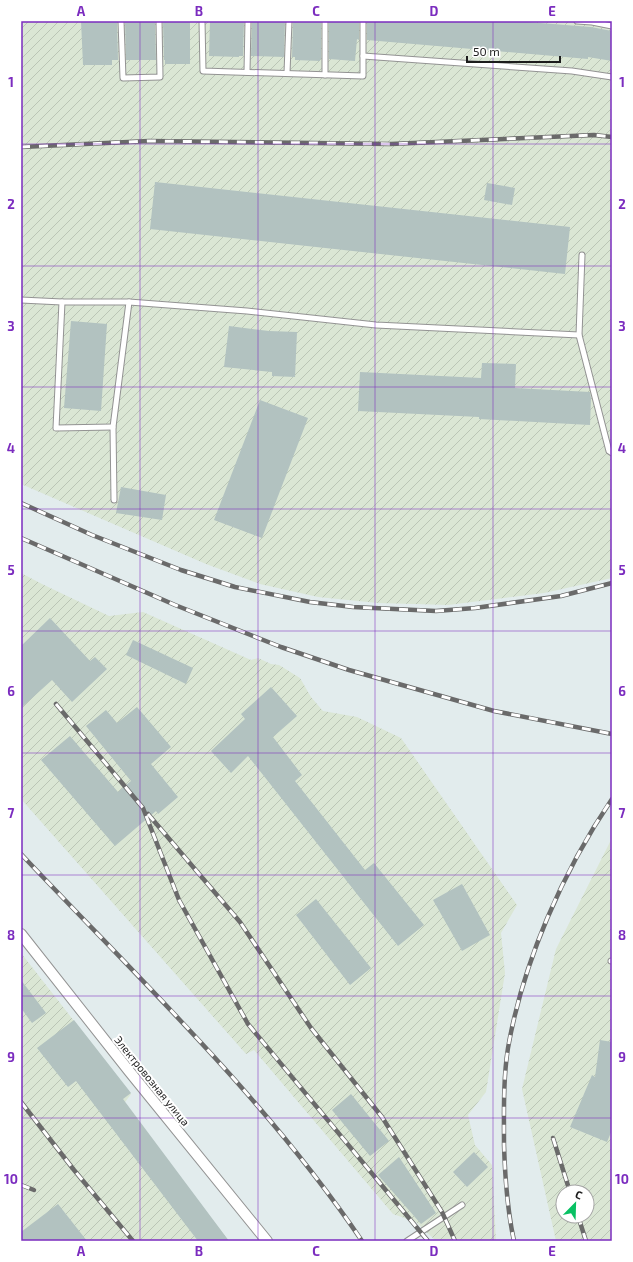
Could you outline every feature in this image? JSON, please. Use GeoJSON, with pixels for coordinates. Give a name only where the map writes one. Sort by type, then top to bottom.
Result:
{"type":"FeatureCollection","features":[{"type":"Feature","properties":{"kind":"street","name":"Электровозная улица"},"geometry":{"type":"LineString","coordinates":[[21,934],[128,1071],[267,1241]]}},
{"type":"Feature","properties":{"kind":"lane"},"geometry":{"type":"LineString","coordinates":[[120,21],[123,78],[160,77],[159,21]]}},
{"type":"Feature","properties":{"kind":"lane"},"geometry":{"type":"LineString","coordinates":[[202,21],[203,71],[363,76],[363,21]]}},
{"type":"Feature","properties":{"kind":"lane"},"geometry":{"type":"LineString","coordinates":[[247,72],[248,21]]}},
{"type":"Feature","properties":{"kind":"lane"},"geometry":{"type":"LineString","coordinates":[[287,73],[289,21]]}},
{"type":"Feature","properties":{"kind":"lane"},"geometry":{"type":"LineString","coordinates":[[325,21],[325,74]]}},
{"type":"Feature","properties":{"kind":"lane"},"geometry":{"type":"LineString","coordinates":[[576,21],[612,26]]}},
{"type":"Feature","properties":{"kind":"lane"},"geometry":{"type":"LineString","coordinates":[[363,56],[572,71],[612,77]]}},
{"type":"Feature","properties":{"kind":"lane"},"geometry":{"type":"LineString","coordinates":[[582,255],[579,335],[609,451],[612,453]]}},
{"type":"Feature","properties":{"kind":"lane"},"geometry":{"type":"LineString","coordinates":[[21,300],[62,302],[129,302],[247,311],[376,325],[579,335]]}},
{"type":"Feature","properties":{"kind":"lane"},"geometry":{"type":"LineString","coordinates":[[62,302],[56,428],[113,427]]}},
{"type":"Feature","properties":{"kind":"lane"},"geometry":{"type":"LineString","coordinates":[[114,500],[113,427],[129,302]]}},
{"type":"Feature","properties":{"kind":"lane"},"geometry":{"type":"LineString","coordinates":[[407,1241],[462,1205]]}},
{"type":"Feature","properties":{"kind":"shaded area"},"geometry":{"type":"Polygon","coordinates":[[[21,21],[612,21],[612,578],[544,593],[448,605],[378,603],[318,597],[260,584],[206,564],[21,484],[21,21]]]}},
{"type":"Feature","properties":{"kind":"shaded area"},"geometry":{"type":"Polygon","coordinates":[[[21,573],[109,616],[143,612],[251,660],[258,658],[271,664],[279,665],[300,678],[311,697],[323,711],[357,717],[401,738],[517,905],[501,933],[505,973],[486,1092],[468,1115],[475,1145],[492,1165],[496,1241],[436,1241],[416,1222],[393,1214],[254,1050],[246,1054],[21,799],[21,573]]]}},
{"type":"Feature","properties":{"kind":"shaded area"},"geometry":{"type":"Polygon","coordinates":[[[612,838],[612,1241],[556,1241],[522,1089],[556,949],[612,838]]]}},
{"type":"Feature","properties":{"kind":"shaded area"},"geometry":{"type":"Polygon","coordinates":[[[21,953],[131,1094],[123,1105],[229,1241],[21,1241],[21,953]]]}},
{"type":"Feature","properties":{"kind":"building"},"geometry":{"type":"Polygon","coordinates":[[[81,21],[117,21],[118,60],[112,60],[112,65],[83,65],[81,21]]]}},
{"type":"Feature","properties":{"kind":"building"},"geometry":{"type":"Polygon","coordinates":[[[125,21],[155,21],[156,60],[126,60],[125,21]]]}},
{"type":"Feature","properties":{"kind":"building"},"geometry":{"type":"Polygon","coordinates":[[[163,21],[190,21],[190,64],[165,64],[163,21]]]}},
{"type":"Feature","properties":{"kind":"building"},"geometry":{"type":"Polygon","coordinates":[[[210,21],[244,21],[243,56],[209,56],[210,21]]]}},
{"type":"Feature","properties":{"kind":"building"},"geometry":{"type":"Polygon","coordinates":[[[252,21],[285,21],[284,57],[251,56],[252,21]]]}},
{"type":"Feature","properties":{"kind":"building"},"geometry":{"type":"Polygon","coordinates":[[[293,21],[321,21],[320,61],[295,60],[295,57],[292,57],[293,21]]]}},
{"type":"Feature","properties":{"kind":"building"},"geometry":{"type":"Polygon","coordinates":[[[329,21],[359,21],[359,40],[357,39],[355,61],[329,59],[329,21]]]}},
{"type":"Feature","properties":{"kind":"building"},"geometry":{"type":"Polygon","coordinates":[[[367,21],[515,21],[591,27],[612,31],[612,61],[588,57],[588,59],[367,40],[367,21]]]}},
{"type":"Feature","properties":{"kind":"building"},"geometry":{"type":"Polygon","coordinates":[[[155,182],[570,227],[565,274],[150,229],[155,182]]]}},
{"type":"Feature","properties":{"kind":"building"},"geometry":{"type":"Polygon","coordinates":[[[487,183],[515,188],[512,205],[484,200],[487,183]]]}},
{"type":"Feature","properties":{"kind":"building"},"geometry":{"type":"Polygon","coordinates":[[[71,321],[107,324],[101,411],[64,408],[71,321]]]}},
{"type":"Feature","properties":{"kind":"building"},"geometry":{"type":"Polygon","coordinates":[[[229,326],[269,331],[297,332],[295,377],[272,376],[272,372],[224,367],[229,326]]]}},
{"type":"Feature","properties":{"kind":"building"},"geometry":{"type":"Polygon","coordinates":[[[482,363],[516,364],[515,388],[590,392],[590,425],[479,419],[479,417],[358,411],[360,372],[481,378],[482,363]]]}},
{"type":"Feature","properties":{"kind":"building"},"geometry":{"type":"Polygon","coordinates":[[[260,400],[308,418],[262,538],[214,520],[260,400]]]}},
{"type":"Feature","properties":{"kind":"building"},"geometry":{"type":"Polygon","coordinates":[[[121,487],[166,495],[162,520],[116,513],[121,487]]]}},
{"type":"Feature","properties":{"kind":"building"},"geometry":{"type":"Polygon","coordinates":[[[50,618],[90,661],[95,657],[107,669],[72,702],[52,680],[21,708],[21,646],[50,618]]]}},
{"type":"Feature","properties":{"kind":"building"},"geometry":{"type":"Polygon","coordinates":[[[133,640],[193,668],[186,684],[126,655],[133,640]]]}},
{"type":"Feature","properties":{"kind":"building"},"geometry":{"type":"Polygon","coordinates":[[[271,687],[297,716],[273,737],[302,775],[295,781],[365,870],[374,863],[424,925],[398,946],[248,756],[231,773],[211,751],[245,719],[241,714],[271,687]]]}},
{"type":"Feature","properties":{"kind":"building"},"geometry":{"type":"Polygon","coordinates":[[[137,707],[171,747],[151,764],[178,797],[158,814],[156,811],[115,846],[41,760],[70,736],[118,792],[131,781],[86,726],[106,710],[117,723],[137,707]]]}},
{"type":"Feature","properties":{"kind":"building"},"geometry":{"type":"Polygon","coordinates":[[[462,884],[490,935],[462,951],[433,900],[462,884]]]}},
{"type":"Feature","properties":{"kind":"building"},"geometry":{"type":"Polygon","coordinates":[[[316,899],[371,968],[350,985],[296,915],[316,899]]]}},
{"type":"Feature","properties":{"kind":"building"},"geometry":{"type":"Polygon","coordinates":[[[21,980],[46,1013],[32,1023],[21,1008],[21,980]]]}},
{"type":"Feature","properties":{"kind":"building"},"geometry":{"type":"Polygon","coordinates":[[[74,1020],[131,1093],[123,1099],[229,1241],[198,1241],[76,1081],[68,1087],[37,1048],[74,1020]]]}},
{"type":"Feature","properties":{"kind":"building"},"geometry":{"type":"Polygon","coordinates":[[[600,1040],[612,1042],[612,1130],[607,1142],[570,1127],[592,1075],[595,1077],[600,1040]]]}},
{"type":"Feature","properties":{"kind":"building"},"geometry":{"type":"Polygon","coordinates":[[[351,1094],[389,1141],[370,1156],[332,1110],[351,1094]]]}},
{"type":"Feature","properties":{"kind":"building"},"geometry":{"type":"Polygon","coordinates":[[[474,1152],[488,1167],[467,1187],[453,1172],[474,1152]]]}},
{"type":"Feature","properties":{"kind":"building"},"geometry":{"type":"Polygon","coordinates":[[[399,1157],[436,1213],[421,1224],[378,1175],[399,1157]]]}},
{"type":"Feature","properties":{"kind":"building"},"geometry":{"type":"Polygon","coordinates":[[[58,1204],[87,1241],[21,1241],[21,1232],[58,1204]]]}},
{"type":"Feature","properties":{"kind":"railway"},"geometry":{"type":"LineString","coordinates":[[21,147],[149,141],[391,144],[594,135],[612,137]]}},
{"type":"Feature","properties":{"kind":"railway"},"geometry":{"type":"LineString","coordinates":[[21,503],[92,535],[181,570],[235,587],[310,602],[353,607],[436,611],[475,608],[561,596],[612,583]]}},
{"type":"Feature","properties":{"kind":"railway"},"geometry":{"type":"LineString","coordinates":[[21,538],[175,605],[281,647],[349,670],[494,711],[612,734]]}},
{"type":"Feature","properties":{"kind":"railway"},"geometry":{"type":"LineString","coordinates":[[56,704],[143,808],[179,900],[248,1024],[428,1241]]}},
{"type":"Feature","properties":{"kind":"railway"},"geometry":{"type":"LineString","coordinates":[[514,1241],[506,1181],[504,1109],[506,1060],[515,1016],[524,983],[547,918],[577,856],[612,799]]}},
{"type":"Feature","properties":{"kind":"railway"},"geometry":{"type":"LineString","coordinates":[[148,814],[240,922],[311,1028],[382,1117],[442,1212],[455,1241]]}},
{"type":"Feature","properties":{"kind":"railway"},"geometry":{"type":"LineString","coordinates":[[21,854],[155,994],[243,1089],[324,1188],[362,1241]]}},
{"type":"Feature","properties":{"kind":"railway"},"geometry":{"type":"LineString","coordinates":[[21,1102],[74,1170],[133,1241]]}},
{"type":"Feature","properties":{"kind":"railway"},"geometry":{"type":"LineString","coordinates":[[553,1138],[567,1184]]}},
{"type":"Feature","properties":{"kind":"railway"},"geometry":{"type":"LineString","coordinates":[[21,1185],[34,1190]]}},
{"type":"Feature","properties":{"kind":"railway"},"geometry":{"type":"LineString","coordinates":[[581,1224],[586,1241]]}}]}
